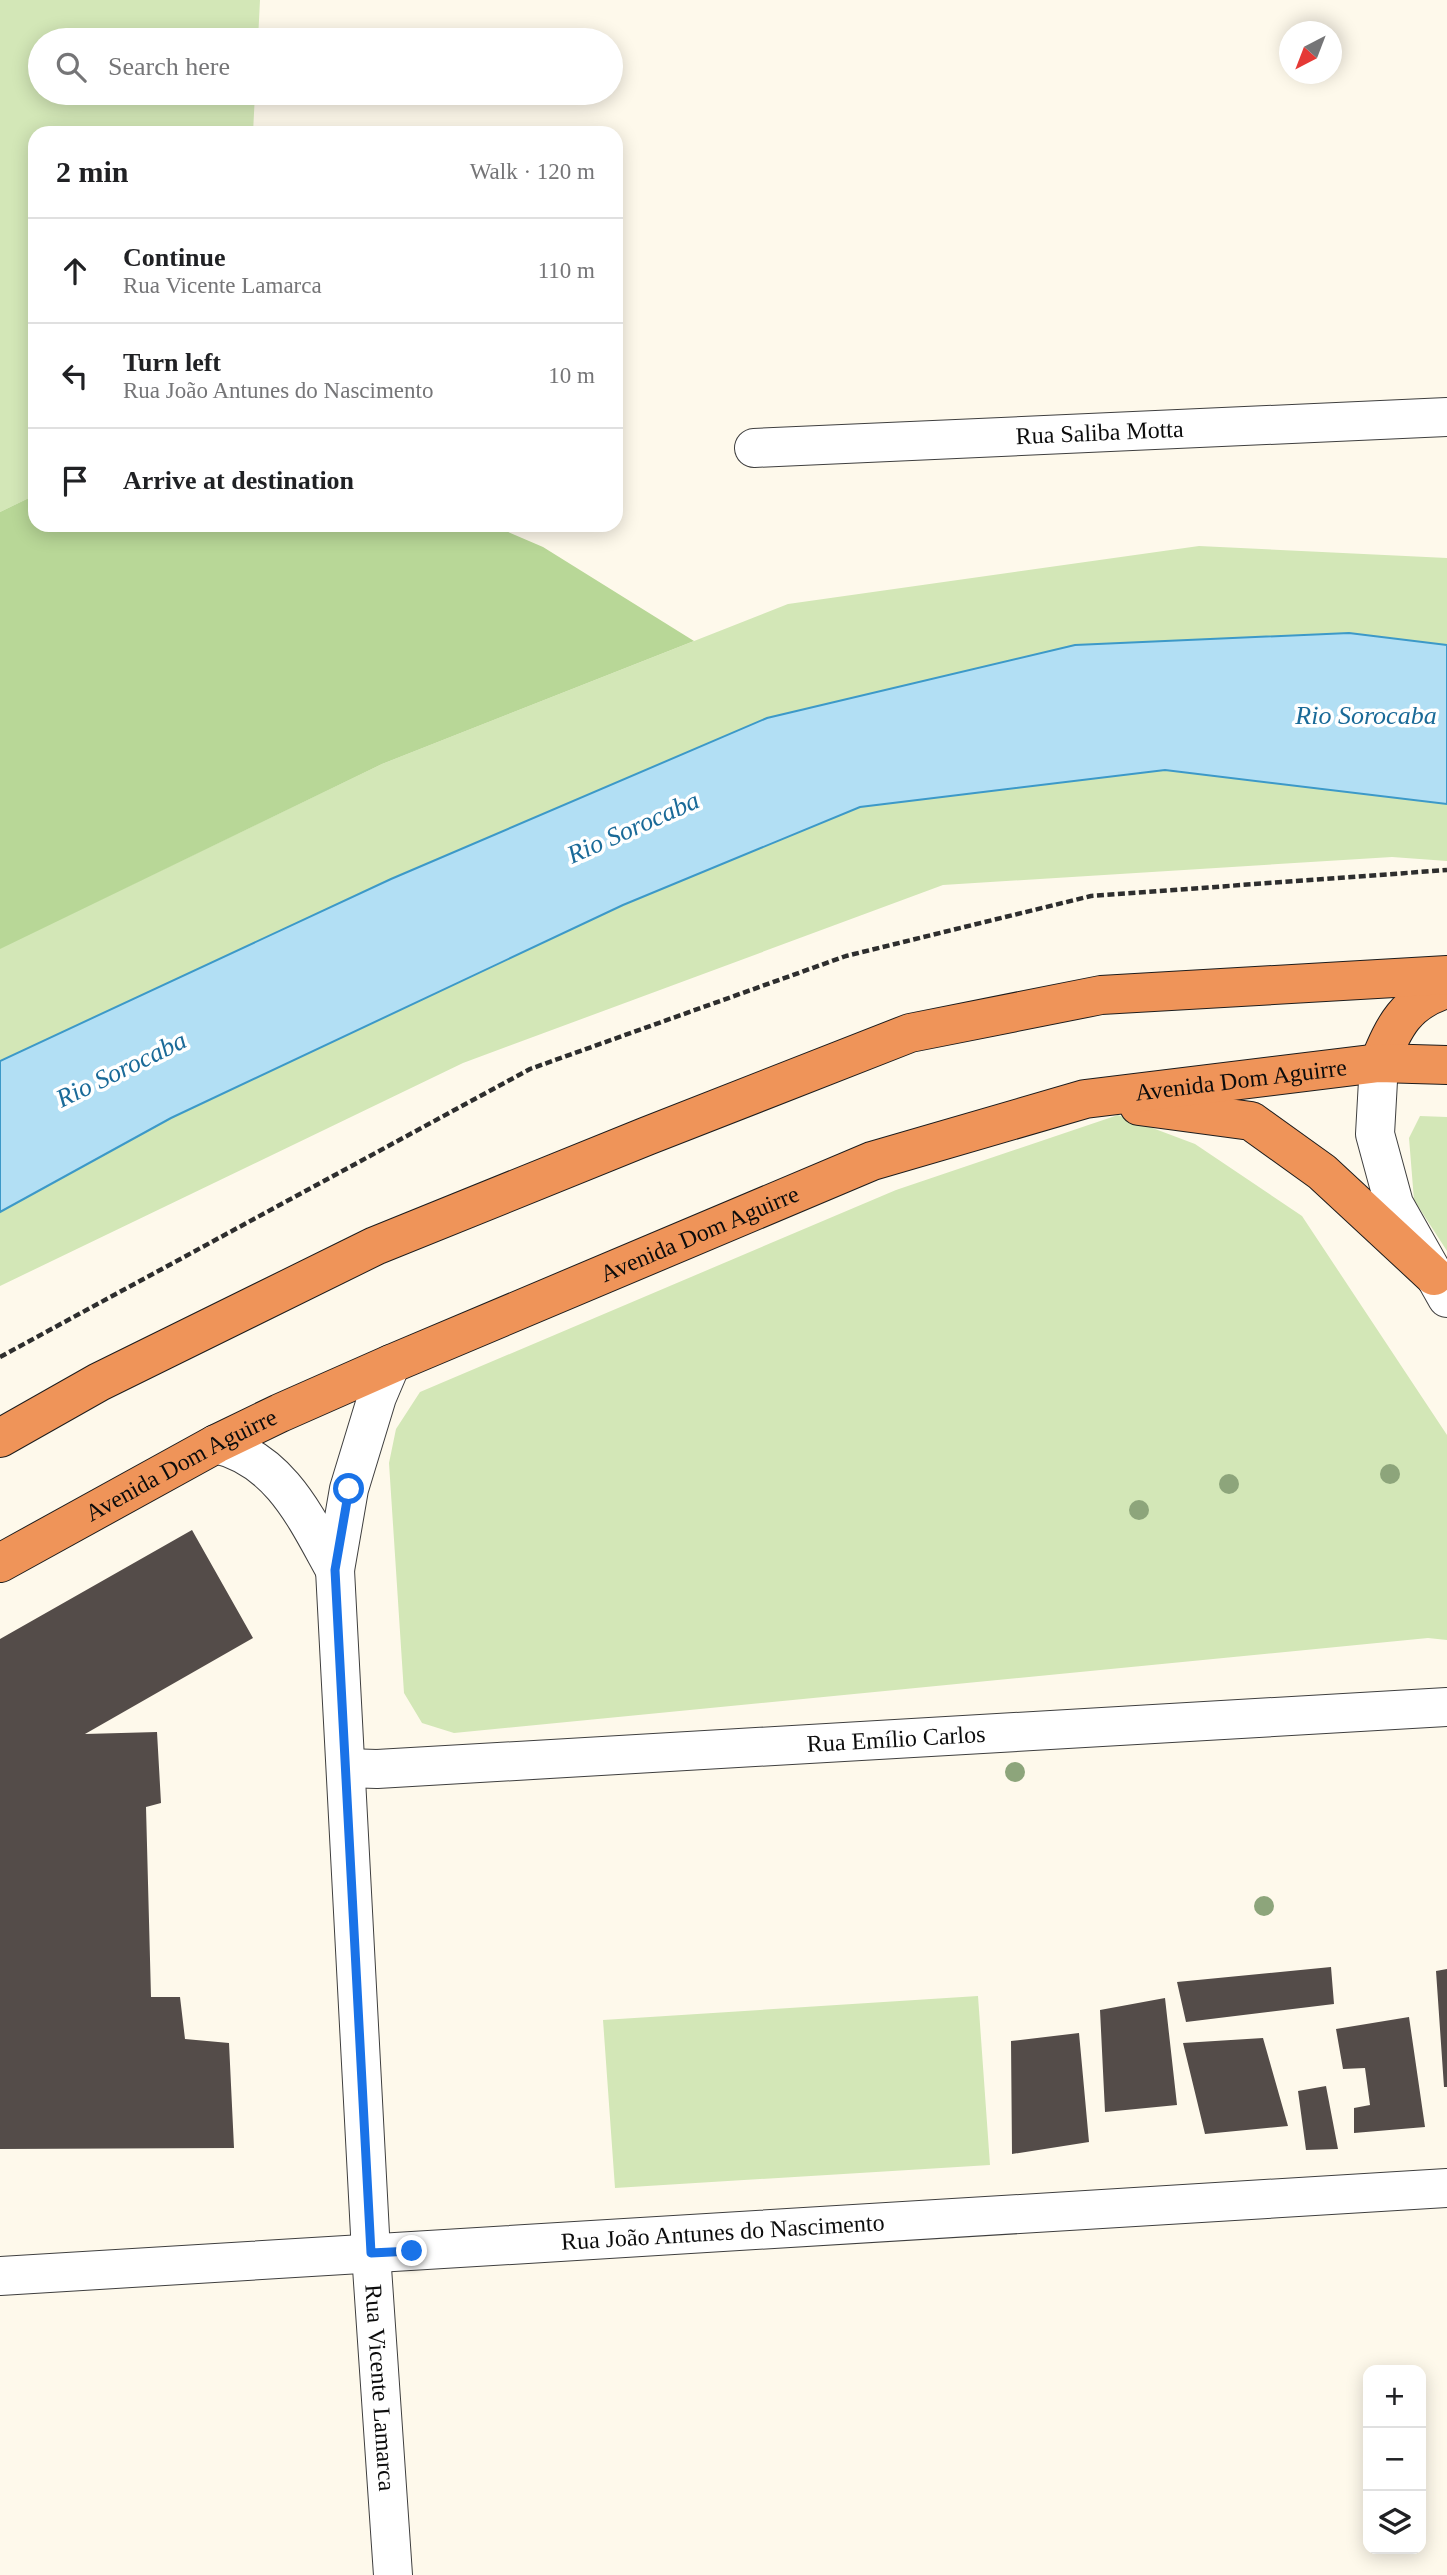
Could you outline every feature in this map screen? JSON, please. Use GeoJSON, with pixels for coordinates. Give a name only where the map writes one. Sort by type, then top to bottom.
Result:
{"type":"FeatureCollection","features":[{"type":"Feature","properties":{"kind":"highway"},"geometry":{"type":"LineString","coordinates":[[0,1438],[99,1382],[375,1246],[910,1033],[1101,995],[1447,975]]}},
{"type":"Feature","properties":{"kind":"highway"},"geometry":{"type":"LineString","coordinates":[[1379,1063],[1391,1032],[1401,1017],[1429,994],[1447,989]]}},
{"type":"Feature","properties":{"kind":"highway","name":"Avenida Dom Aguirre"},"geometry":{"type":"LineString","coordinates":[[0,1563],[216,1444],[391,1364],[872,1161],[1085,1098],[1379,1063],[1447,1065]]}},
{"type":"Feature","properties":{"kind":"highway"},"geometry":{"type":"LineString","coordinates":[[1085,1098],[1251,1121],[1322,1172],[1443,1286]]}},
{"type":"Feature","properties":{"kind":"street","name":"Rua Saliba Motta"},"geometry":{"type":"LineString","coordinates":[[754,448],[1447,417]]}},
{"type":"Feature","properties":{"kind":"street"},"geometry":{"type":"LineString","coordinates":[[1379,1063],[1375,1134],[1394,1204],[1443,1286]]}},
{"type":"Feature","properties":{"kind":"street","name":"Rua Vicente Lamarca"},"geometry":{"type":"LineString","coordinates":[[391,1364],[349,1489],[335,1570],[371,2253],[393,2575]]}},
{"type":"Feature","properties":{"kind":"street","name":"Rua Vicente Lamarca"},"geometry":{"type":"LineString","coordinates":[[216,1444],[232,1448],[275,1476],[295,1499],[335,1570]]}},
{"type":"Feature","properties":{"kind":"street","name":"Rua Emílio Carlos"},"geometry":{"type":"LineString","coordinates":[[346,1768],[391,1768],[1447,1707]]}},
{"type":"Feature","properties":{"kind":"street","name":"Rua João Antunes do Nascimento"},"geometry":{"type":"LineString","coordinates":[[0,2276],[1447,2188]]}},
{"type":"Feature","properties":{"kind":"path"},"geometry":{"type":"LineString","coordinates":[[0,1357],[530,1069],[846,956],[1091,896],[1447,870]]}},
{"type":"Feature","properties":{"kind":"green space"},"geometry":{"type":"Polygon","coordinates":[[[0,0],[260,0],[259,28],[28,28],[28,105],[254,105],[253,126],[28,126],[28,498],[0,512],[0,0]]]}},
{"type":"Feature","properties":{"kind":"green space"},"geometry":{"type":"Polygon","coordinates":[[[28,498],[28,532],[508,532],[543,547],[694,641],[382,764],[0,949],[0,512],[28,498]]]}},
{"type":"Feature","properties":{"kind":"green space"},"geometry":{"type":"Polygon","coordinates":[[[1199,546],[1447,558],[1447,861],[1392,857],[943,885],[463,1063],[0,1286],[0,948],[382,764],[788,604],[1199,546]]]}},
{"type":"Feature","properties":{"kind":"green space"},"geometry":{"type":"Polygon","coordinates":[[[1118,1115],[1195,1144],[1302,1216],[1447,1435],[1447,1640],[1428,1638],[454,1733],[422,1723],[404,1693],[389,1463],[396,1429],[420,1392],[896,1190],[1118,1115]]]}},
{"type":"Feature","properties":{"kind":"green space"},"geometry":{"type":"Polygon","coordinates":[[[1420,1116],[1447,1117],[1447,1251],[1414,1200],[1409,1138],[1420,1116]]]}},
{"type":"Feature","properties":{"kind":"green space"},"geometry":{"type":"Polygon","coordinates":[[[978,1996],[990,2165],[615,2188],[603,2020],[978,1996]]]}},
{"type":"Feature","properties":{"kind":"water","name":"Rio Sorocaba"},"geometry":{"type":"Polygon","coordinates":[[[1349,633],[1447,645],[1447,804],[1165,770],[860,807],[623,905],[171,1118],[0,1212],[0,1061],[391,879],[767,718],[1075,645],[1349,633]]]}},
{"type":"Feature","properties":{"kind":"building"},"geometry":{"type":"Polygon","coordinates":[[[192,1530],[253,1638],[85,1734],[157,1732],[161,1803],[146,1807],[151,1997],[180,1997],[185,2039],[229,2043],[234,2148],[0,2149],[0,1639],[192,1530]]]}},
{"type":"Feature","properties":{"kind":"building"},"geometry":{"type":"Polygon","coordinates":[[[1331,1967],[1334,2004],[1186,2022],[1177,1982],[1331,1967]]]}},
{"type":"Feature","properties":{"kind":"building"},"geometry":{"type":"Polygon","coordinates":[[[1447,1969],[1447,2087],[1444,2087],[1436,1971],[1447,1969]]]}},
{"type":"Feature","properties":{"kind":"building"},"geometry":{"type":"Polygon","coordinates":[[[1165,1998],[1177,2105],[1105,2112],[1100,2010],[1165,1998]]]}},
{"type":"Feature","properties":{"kind":"building"},"geometry":{"type":"Polygon","coordinates":[[[1409,2017],[1425,2127],[1354,2133],[1354,2108],[1370,2105],[1365,2068],[1343,2069],[1336,2029],[1409,2017]]]}},
{"type":"Feature","properties":{"kind":"building"},"geometry":{"type":"Polygon","coordinates":[[[1079,2033],[1089,2142],[1012,2154],[1011,2041],[1079,2033]]]}},
{"type":"Feature","properties":{"kind":"building"},"geometry":{"type":"Polygon","coordinates":[[[1263,2038],[1288,2126],[1205,2134],[1183,2043],[1263,2038]]]}},
{"type":"Feature","properties":{"kind":"building"},"geometry":{"type":"Polygon","coordinates":[[[1326,2086],[1338,2149],[1306,2150],[1298,2091],[1326,2086]]]}},
{"type":"Feature","properties":{"kind":"route"},"geometry":{"type":"LineString","coordinates":[[349,1489],[335,1570],[371,2253],[412,2251]]}}]}
